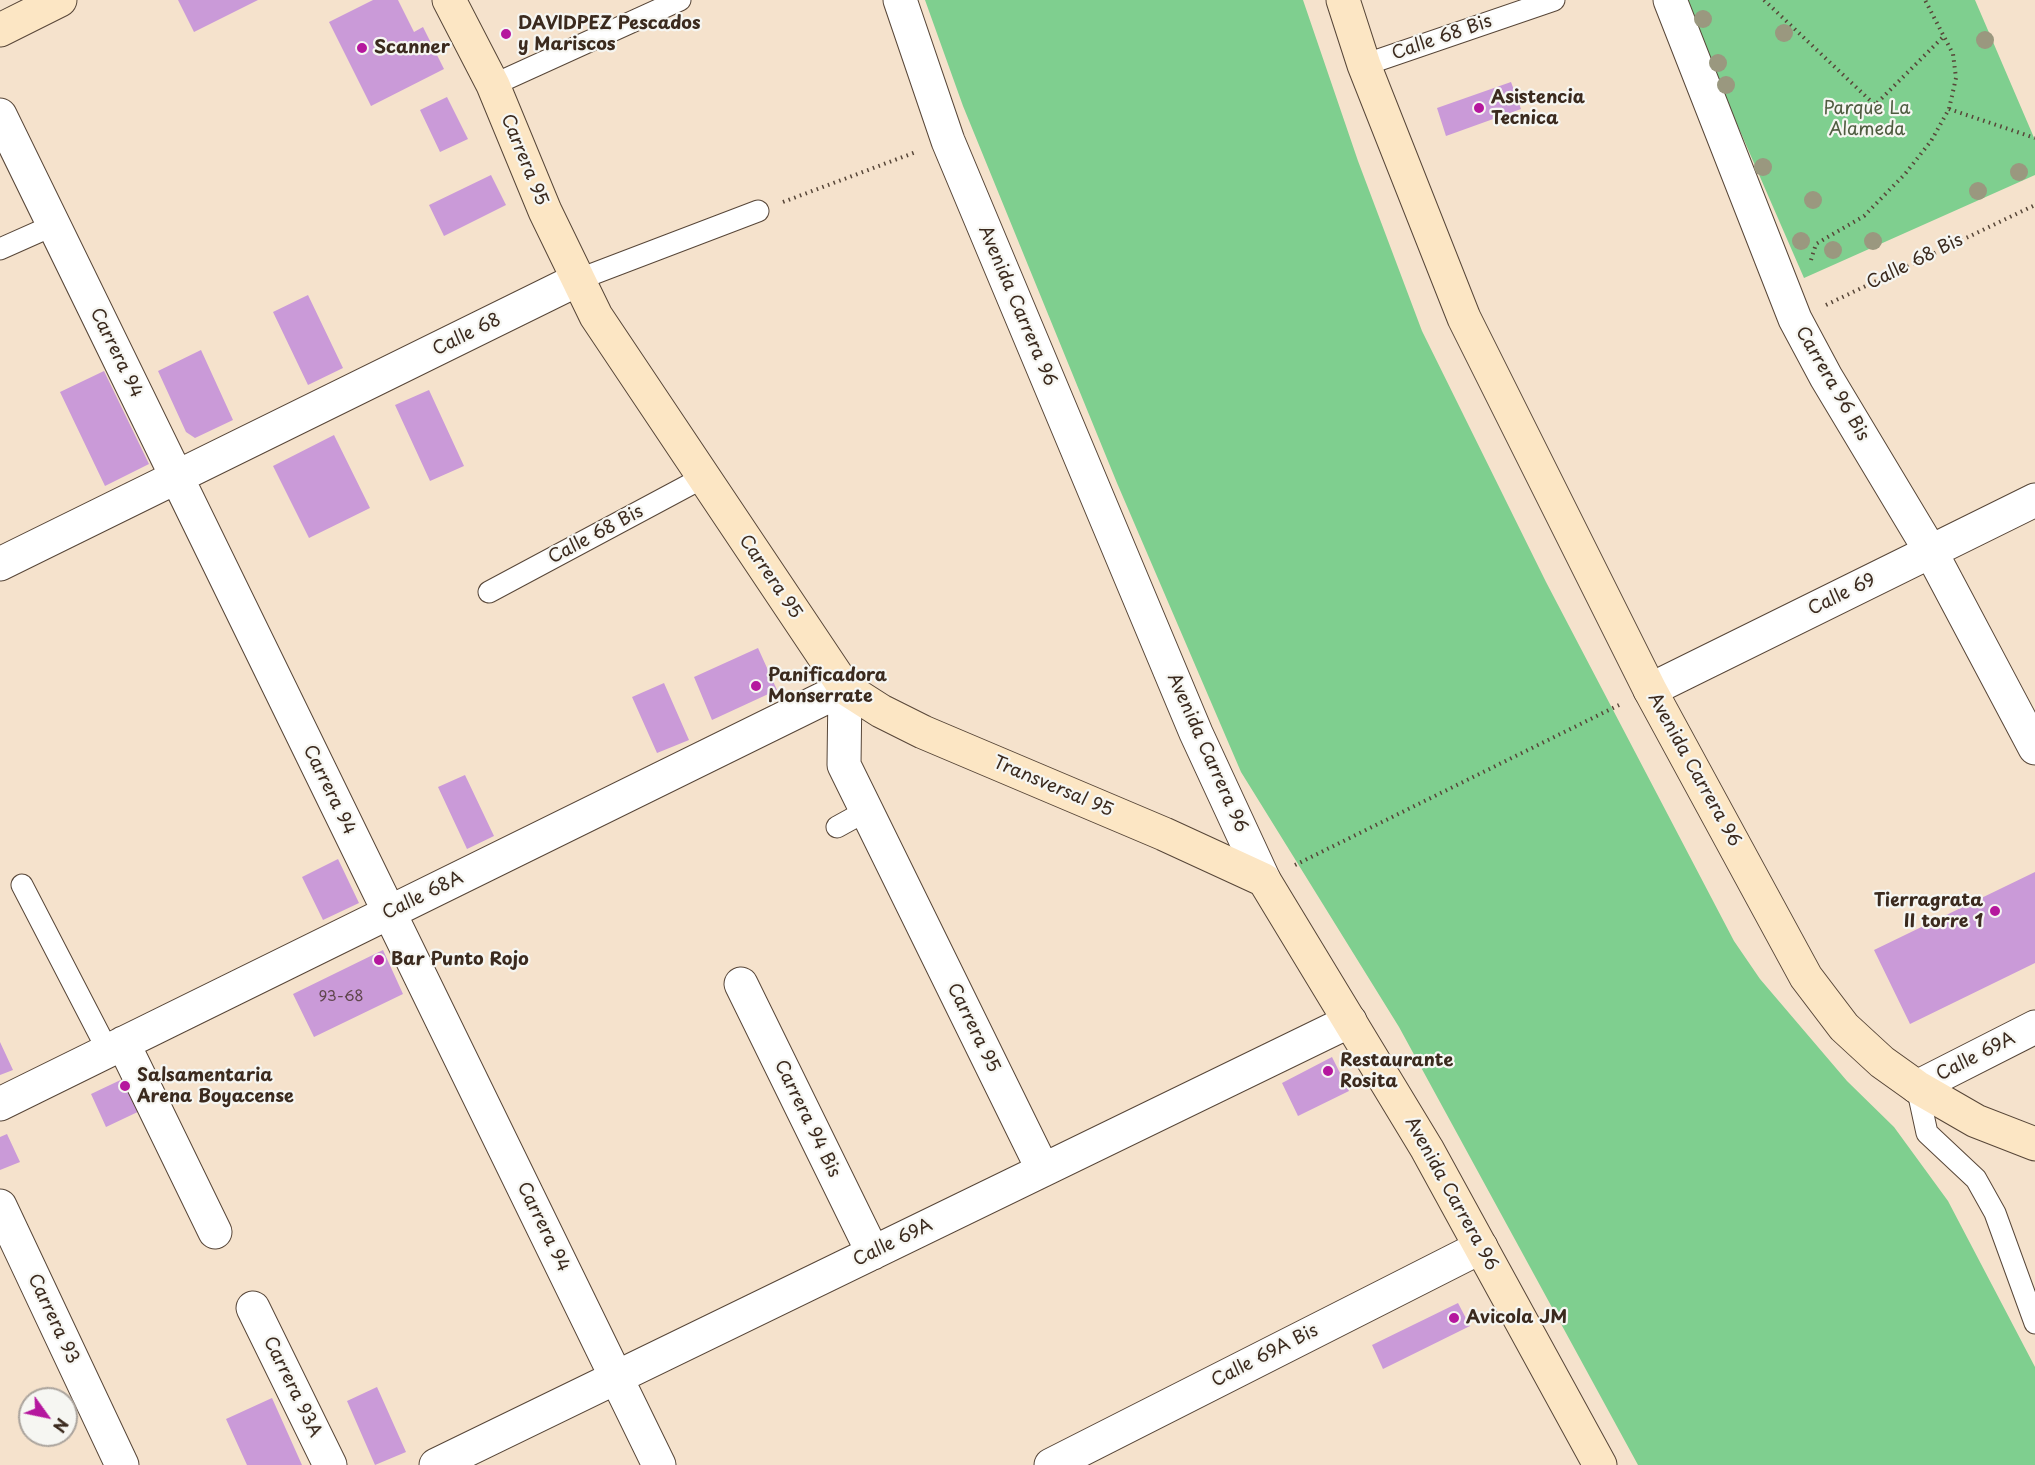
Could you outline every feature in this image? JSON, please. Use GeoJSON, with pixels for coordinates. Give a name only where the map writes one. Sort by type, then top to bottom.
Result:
{"type":"FeatureCollection","features":[{"type":"Feature","properties":{"kind":"main road"},"geometry":{"type":"LineString","coordinates":[[0,30],[60,0]]}},
{"type":"Feature","properties":{"kind":"main road","name":"Carrera 95"},"geometry":{"type":"LineString","coordinates":[[449,0],[493,84],[544,211],[596,316],[845,688]]}},
{"type":"Feature","properties":{"kind":"main road","name":"Avenida Carrera 96"},"geometry":{"type":"LineString","coordinates":[[1343,0],[1364,65],[1464,318],[1650,690],[1806,976],[1844,1027],[1882,1062],[1917,1087],[1976,1121],[2035,1144]]}},
{"type":"Feature","properties":{"kind":"main road","name":"Transversal 95"},"geometry":{"type":"LineString","coordinates":[[845,688],[881,711],[923,732],[1153,829],[1264,880]]}},
{"type":"Feature","properties":{"kind":"main road","name":"Avenida Carrera 96"},"geometry":{"type":"LineString","coordinates":[[1264,880],[1427,1149],[1600,1465]]}},
{"type":"Feature","properties":{"kind":"street","name":"Avenida Carrera 96"},"geometry":{"type":"LineString","coordinates":[[900,0],[948,141],[1196,733],[1264,880]]}},
{"type":"Feature","properties":{"kind":"street","name":"Carrera 96 Bis"},"geometry":{"type":"LineString","coordinates":[[1670,0],[1795,319],[1826,377],[1931,552],[2035,748]]}},
{"type":"Feature","properties":{"kind":"street","name":"Carrera 94"},"geometry":{"type":"LineString","coordinates":[[0,115],[659,1465]]}},
{"type":"Feature","properties":{"kind":"street","name":"Calle 68"},"geometry":{"type":"LineString","coordinates":[[0,564],[577,280]]}},
{"type":"Feature","properties":{"kind":"street","name":"Calle 69"},"geometry":{"type":"LineString","coordinates":[[1650,690],[2035,500]]}},
{"type":"Feature","properties":{"kind":"street","name":"Calle 68A"},"geometry":{"type":"LineString","coordinates":[[0,1104],[845,688]]}},
{"type":"Feature","properties":{"kind":"street","name":"Carrera 95"},"geometry":{"type":"LineString","coordinates":[[845,688],[844,765],[1043,1170]]}},
{"type":"Feature","properties":{"kind":"street","name":"Carrera 94 Bis"},"geometry":{"type":"LineString","coordinates":[[741,984],[873,1253]]}},
{"type":"Feature","properties":{"kind":"street","name":"Calle 69A"},"geometry":{"type":"LineString","coordinates":[[436,1465],[1350,1021]]}},
{"type":"Feature","properties":{"kind":"street","name":"Calle 69A"},"geometry":{"type":"LineString","coordinates":[[1917,1087],[2035,1028]]}},
{"type":"Feature","properties":{"kind":"street"},"geometry":{"type":"LineString","coordinates":[[116,1047],[215,1232]]}},
{"type":"Feature","properties":{"kind":"street","name":"Carrera 93"},"geometry":{"type":"LineString","coordinates":[[0,1206],[122,1465]]}},
{"type":"Feature","properties":{"kind":"street","name":"Calle 69A Bis"},"geometry":{"type":"LineString","coordinates":[[1054,1464],[1480,1247]]}},
{"type":"Feature","properties":{"kind":"street","name":"Carrera 93A"},"geometry":{"type":"LineString","coordinates":[[253,1308],[330,1465]]}},
{"type":"Feature","properties":{"kind":"lane"},"geometry":{"type":"LineString","coordinates":[[493,84],[680,0]]}},
{"type":"Feature","properties":{"kind":"lane","name":"Calle 68 Bis"},"geometry":{"type":"LineString","coordinates":[[1364,65],[1554,0]]}},
{"type":"Feature","properties":{"kind":"lane","name":"Calle 68"},"geometry":{"type":"LineString","coordinates":[[577,280],[758,211]]}},
{"type":"Feature","properties":{"kind":"lane"},"geometry":{"type":"LineString","coordinates":[[0,249],[54,225]]}},
{"type":"Feature","properties":{"kind":"lane","name":"Calle 68 Bis"},"geometry":{"type":"LineString","coordinates":[[489,592],[704,477]]}},
{"type":"Feature","properties":{"kind":"lane"},"geometry":{"type":"LineString","coordinates":[[837,827],[866,811]]}},
{"type":"Feature","properties":{"kind":"lane"},"geometry":{"type":"LineString","coordinates":[[22,885],[116,1047]]}},
{"type":"Feature","properties":{"kind":"lane"},"geometry":{"type":"LineString","coordinates":[[1917,1087],[1928,1133],[1976,1179],[1995,1213],[2035,1323]]}},
{"type":"Feature","properties":{"kind":"path"},"geometry":{"type":"LineString","coordinates":[[1764,0],[1875,105],[1944,36]]}},
{"type":"Feature","properties":{"kind":"path"},"geometry":{"type":"LineString","coordinates":[[1808,267],[1816,244],[1864,216],[1905,174],[1931,141],[1949,108],[1956,78],[1953,54],[1925,0]]}},
{"type":"Feature","properties":{"kind":"path"},"geometry":{"type":"LineString","coordinates":[[1949,108],[2035,138]]}},
{"type":"Feature","properties":{"kind":"path"},"geometry":{"type":"LineString","coordinates":[[758,211],[948,141]]}},
{"type":"Feature","properties":{"kind":"path","name":"Calle 68 Bis"},"geometry":{"type":"LineString","coordinates":[[1795,319],[2035,205]]}},
{"type":"Feature","properties":{"kind":"path"},"geometry":{"type":"LineString","coordinates":[[1264,880],[1650,690]]}},
{"type":"Feature","properties":{"kind":"green space"},"geometry":{"type":"Polygon","coordinates":[[[925,0],[1303,0],[1358,161],[1422,331],[1546,582],[1734,941],[1760,979],[1847,1081],[1894,1127],[1948,1201],[2035,1367],[2035,1465],[1638,1465],[1399,1027],[1241,772],[1117,483],[963,106],[925,0]]]}},
{"type":"Feature","properties":{"kind":"green space","name":"Parque La Alameda"},"geometry":{"type":"Polygon","coordinates":[[[1683,0],[1975,0],[2035,140],[2035,175],[1804,278],[1683,0]]]}},
{"type":"Feature","properties":{"kind":"building"},"geometry":{"type":"Polygon","coordinates":[[[178,0],[258,0],[194,32],[178,0]]]}},
{"type":"Feature","properties":{"kind":"building"},"geometry":{"type":"Polygon","coordinates":[[[373,0],[398,0],[414,32],[423,27],[444,69],[371,106],[329,22],[373,0]]]}},
{"type":"Feature","properties":{"kind":"building","name":"Asistencia Tecnica"},"geometry":{"type":"Polygon","coordinates":[[[1511,82],[1521,109],[1446,136],[1437,108],[1511,82]]]}},
{"type":"Feature","properties":{"kind":"building"},"geometry":{"type":"Polygon","coordinates":[[[447,97],[468,139],[440,152],[420,110],[447,97]]]}},
{"type":"Feature","properties":{"kind":"building"},"geometry":{"type":"Polygon","coordinates":[[[491,175],[506,205],[444,236],[429,205],[491,175]]]}},
{"type":"Feature","properties":{"kind":"building"},"geometry":{"type":"Polygon","coordinates":[[[308,295],[343,368],[308,385],[273,312],[308,295]]]}},
{"type":"Feature","properties":{"kind":"building"},"geometry":{"type":"Polygon","coordinates":[[[201,350],[233,420],[195,438],[186,432],[158,371],[201,350]]]}},
{"type":"Feature","properties":{"kind":"building"},"geometry":{"type":"Polygon","coordinates":[[[104,371],[149,464],[105,486],[60,392],[104,371]]]}},
{"type":"Feature","properties":{"kind":"building"},"geometry":{"type":"Polygon","coordinates":[[[429,390],[464,466],[430,481],[395,405],[429,390]]]}},
{"type":"Feature","properties":{"kind":"building"},"geometry":{"type":"Polygon","coordinates":[[[334,435],[370,508],[309,538],[273,466],[334,435]]]}},
{"type":"Feature","properties":{"kind":"building"},"geometry":{"type":"Polygon","coordinates":[[[758,648],[777,690],[712,720],[694,677],[758,648]]]}},
{"type":"Feature","properties":{"kind":"building"},"geometry":{"type":"Polygon","coordinates":[[[664,683],[689,740],[657,753],[632,697],[664,683]]]}},
{"type":"Feature","properties":{"kind":"building"},"geometry":{"type":"Polygon","coordinates":[[[465,775],[494,836],[467,849],[438,787],[465,775]]]}},
{"type":"Feature","properties":{"kind":"building"},"geometry":{"type":"Polygon","coordinates":[[[338,859],[359,903],[323,920],[302,877],[338,859]]]}},
{"type":"Feature","properties":{"kind":"building","name":"Tierragrata II torre 1"},"geometry":{"type":"Polygon","coordinates":[[[2035,872],[2035,963],[1910,1024],[1874,950],[2035,872]]]}},
{"type":"Feature","properties":{"kind":"building"},"geometry":{"type":"Polygon","coordinates":[[[383,950],[403,994],[314,1037],[293,994],[383,950]]]}},
{"type":"Feature","properties":{"kind":"building"},"geometry":{"type":"Polygon","coordinates":[[[0,1042],[13,1070],[0,1075],[0,1042]]]}},
{"type":"Feature","properties":{"kind":"building"},"geometry":{"type":"Polygon","coordinates":[[[1332,1057],[1349,1091],[1298,1116],[1282,1083],[1332,1057]]]}},
{"type":"Feature","properties":{"kind":"building"},"geometry":{"type":"Polygon","coordinates":[[[129,1076],[144,1109],[106,1127],[91,1094],[129,1076]]]}},
{"type":"Feature","properties":{"kind":"building"},"geometry":{"type":"Polygon","coordinates":[[[7,1134],[20,1162],[0,1170],[0,1137],[7,1134]]]}},
{"type":"Feature","properties":{"kind":"building"},"geometry":{"type":"Polygon","coordinates":[[[1458,1303],[1470,1326],[1383,1369],[1372,1345],[1458,1303]]]}},
{"type":"Feature","properties":{"kind":"building"},"geometry":{"type":"Polygon","coordinates":[[[377,1387],[406,1452],[375,1465],[347,1401],[377,1387]]]}},
{"type":"Feature","properties":{"kind":"building"},"geometry":{"type":"Polygon","coordinates":[[[272,1398],[302,1465],[247,1465],[226,1419],[272,1398]]]}},
{"type":"Feature","properties":{"kind":"place","name":"DAVIDPEZ Pescados y Mariscos"},"geometry":{"type":"Point","coordinates":[506,34]}},
{"type":"Feature","properties":{"kind":"place","name":"Scanner"},"geometry":{"type":"Point","coordinates":[362,48]}},
{"type":"Feature","properties":{"kind":"place","name":"Asistencia Tecnica"},"geometry":{"type":"Point","coordinates":[1479,108]}},
{"type":"Feature","properties":{"kind":"place","name":"Panificadora Monserrate"},"geometry":{"type":"Point","coordinates":[756,686]}},
{"type":"Feature","properties":{"kind":"place","name":"Tierragrata II torre 1"},"geometry":{"type":"Point","coordinates":[1995,911]}},
{"type":"Feature","properties":{"kind":"place","name":"Bar Punto Rojo"},"geometry":{"type":"Point","coordinates":[379,960]}},
{"type":"Feature","properties":{"kind":"place","name":"Restaurante Rosita"},"geometry":{"type":"Point","coordinates":[1328,1071]}},
{"type":"Feature","properties":{"kind":"place","name":"Salsamentaria Arena Boyacense"},"geometry":{"type":"Point","coordinates":[125,1086]}},
{"type":"Feature","properties":{"kind":"place","name":"Avicola JM"},"geometry":{"type":"Point","coordinates":[1454,1318]}}]}
